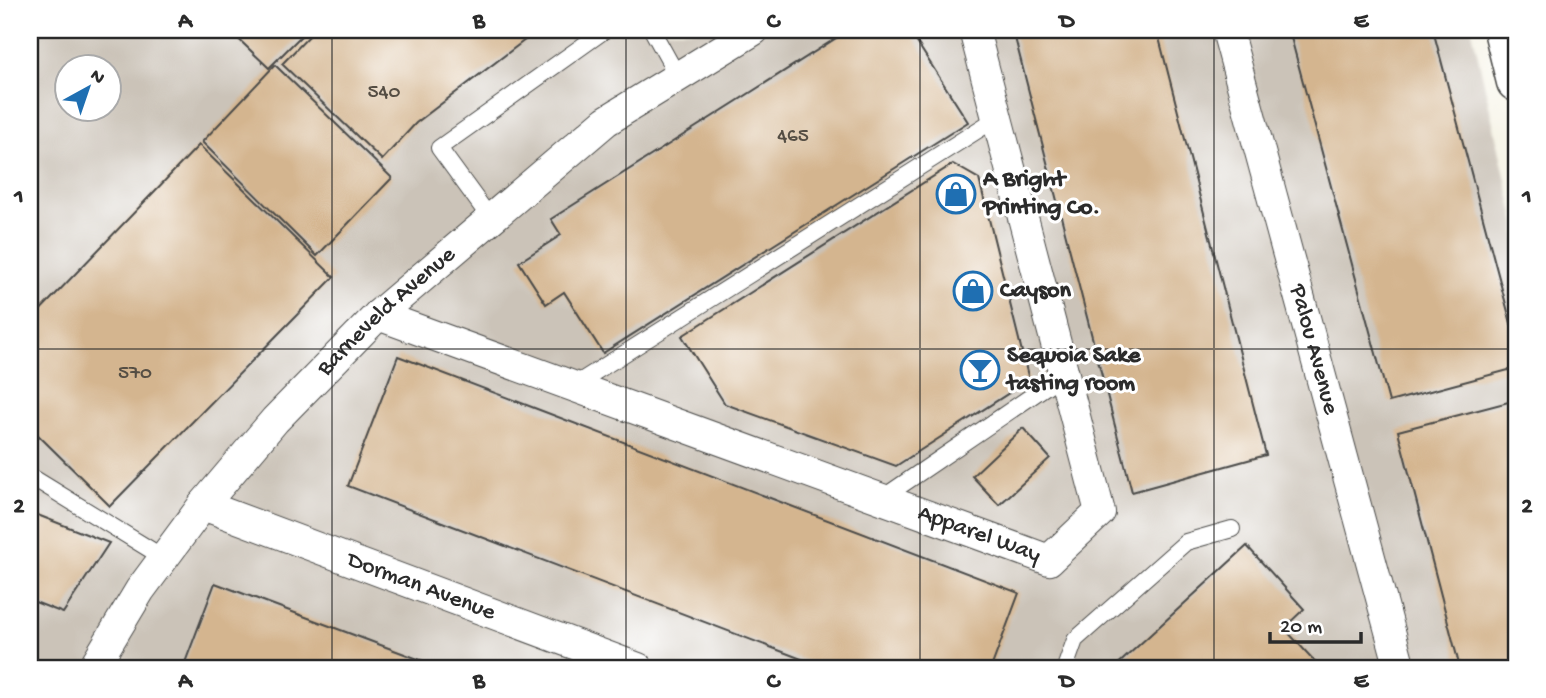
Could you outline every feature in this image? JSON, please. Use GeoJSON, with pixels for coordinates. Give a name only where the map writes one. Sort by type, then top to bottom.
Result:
{"type":"FeatureCollection","features":[{"type":"Feature","properties":{"kind":"street","name":"Barneveld Avenue"},"geometry":{"type":"LineString","coordinates":[[93,668],[140,590],[203,505],[275,420],[378,315],[606,121],[754,30]]}},
{"type":"Feature","properties":{"kind":"street","name":"Apparel Way"},"geometry":{"type":"LineString","coordinates":[[378,315],[1049,560],[1100,512],[974,30]]}},
{"type":"Feature","properties":{"kind":"street","name":"Palou Avenue"},"geometry":{"type":"LineString","coordinates":[[1227,30],[1400,668]]}},
{"type":"Feature","properties":{"kind":"street","name":"Dorman Avenue"},"geometry":{"type":"LineString","coordinates":[[203,505],[638,668]]}},
{"type":"Feature","properties":{"kind":"lane"},"geometry":{"type":"LineString","coordinates":[[490,218],[439,148],[605,30]]}},
{"type":"Feature","properties":{"kind":"lane"},"geometry":{"type":"LineString","coordinates":[[652,30],[678,78]]}},
{"type":"Feature","properties":{"kind":"lane"},"geometry":{"type":"LineString","coordinates":[[573,386],[997,118]]}},
{"type":"Feature","properties":{"kind":"lane"},"geometry":{"type":"LineString","coordinates":[[881,499],[1064,374]]}},
{"type":"Feature","properties":{"kind":"lane"},"geometry":{"type":"LineString","coordinates":[[30,476],[164,558]]}},
{"type":"Feature","properties":{"kind":"lane"},"geometry":{"type":"LineString","coordinates":[[1065,668],[1076,640],[1186,542],[1232,529]]}},
{"type":"Feature","properties":{"kind":"shaded area"},"geometry":{"type":"Polygon","coordinates":[[[30,30],[1472,30],[1516,224],[1516,668],[30,668],[30,30]]]}},
{"type":"Feature","properties":{"kind":"building"},"geometry":{"type":"Polygon","coordinates":[[[229,30],[307,30],[269,68],[229,30]]]}},
{"type":"Feature","properties":{"kind":"building"},"geometry":{"type":"Polygon","coordinates":[[[315,30],[538,30],[416,123],[382,160],[282,64],[315,30]]]}},
{"type":"Feature","properties":{"kind":"building"},"geometry":{"type":"Polygon","coordinates":[[[849,30],[909,30],[968,122],[603,353],[564,292],[546,304],[519,262],[561,235],[551,219],[849,30]]]}},
{"type":"Feature","properties":{"kind":"building"},"geometry":{"type":"Polygon","coordinates":[[[1013,30],[1157,30],[1266,455],[1132,492],[1013,30]]]}},
{"type":"Feature","properties":{"kind":"building"},"geometry":{"type":"Polygon","coordinates":[[[1289,30],[1433,30],[1516,342],[1516,368],[1389,402],[1289,30]]]}},
{"type":"Feature","properties":{"kind":"building"},"geometry":{"type":"Polygon","coordinates":[[[275,65],[392,178],[317,256],[202,142],[275,65]]]}},
{"type":"Feature","properties":{"kind":"building"},"geometry":{"type":"Polygon","coordinates":[[[199,145],[334,277],[110,506],[30,427],[30,321],[199,145]]]}},
{"type":"Feature","properties":{"kind":"building"},"geometry":{"type":"Polygon","coordinates":[[[953,164],[979,179],[1029,380],[896,466],[725,404],[682,336],[953,164]]]}},
{"type":"Feature","properties":{"kind":"building"},"geometry":{"type":"Polygon","coordinates":[[[398,356],[1019,593],[991,668],[825,668],[348,486],[398,356]]]}},
{"type":"Feature","properties":{"kind":"building"},"geometry":{"type":"Polygon","coordinates":[[[1516,400],[1516,668],[1460,668],[1398,431],[1516,400]]]}},
{"type":"Feature","properties":{"kind":"building"},"geometry":{"type":"Polygon","coordinates":[[[1023,428],[1050,458],[999,505],[972,476],[1023,428]]]}},
{"type":"Feature","properties":{"kind":"building"},"geometry":{"type":"Polygon","coordinates":[[[30,512],[109,543],[63,613],[30,600],[30,512]]]}},
{"type":"Feature","properties":{"kind":"building"},"geometry":{"type":"Polygon","coordinates":[[[1247,546],[1304,609],[1284,628],[1321,668],[1114,668],[1247,546]]]}},
{"type":"Feature","properties":{"kind":"building"},"geometry":{"type":"Polygon","coordinates":[[[215,583],[442,668],[183,668],[215,583]]]}},
{"type":"Feature","properties":{"kind":"place","name":"A Bright Printing Co."},"geometry":{"type":"Point","coordinates":[956,194]}},
{"type":"Feature","properties":{"kind":"place","name":"Cayson"},"geometry":{"type":"Point","coordinates":[973,291]}},
{"type":"Feature","properties":{"kind":"place","name":"Sequoia Sake tasting room"},"geometry":{"type":"Point","coordinates":[980,370]}}]}
